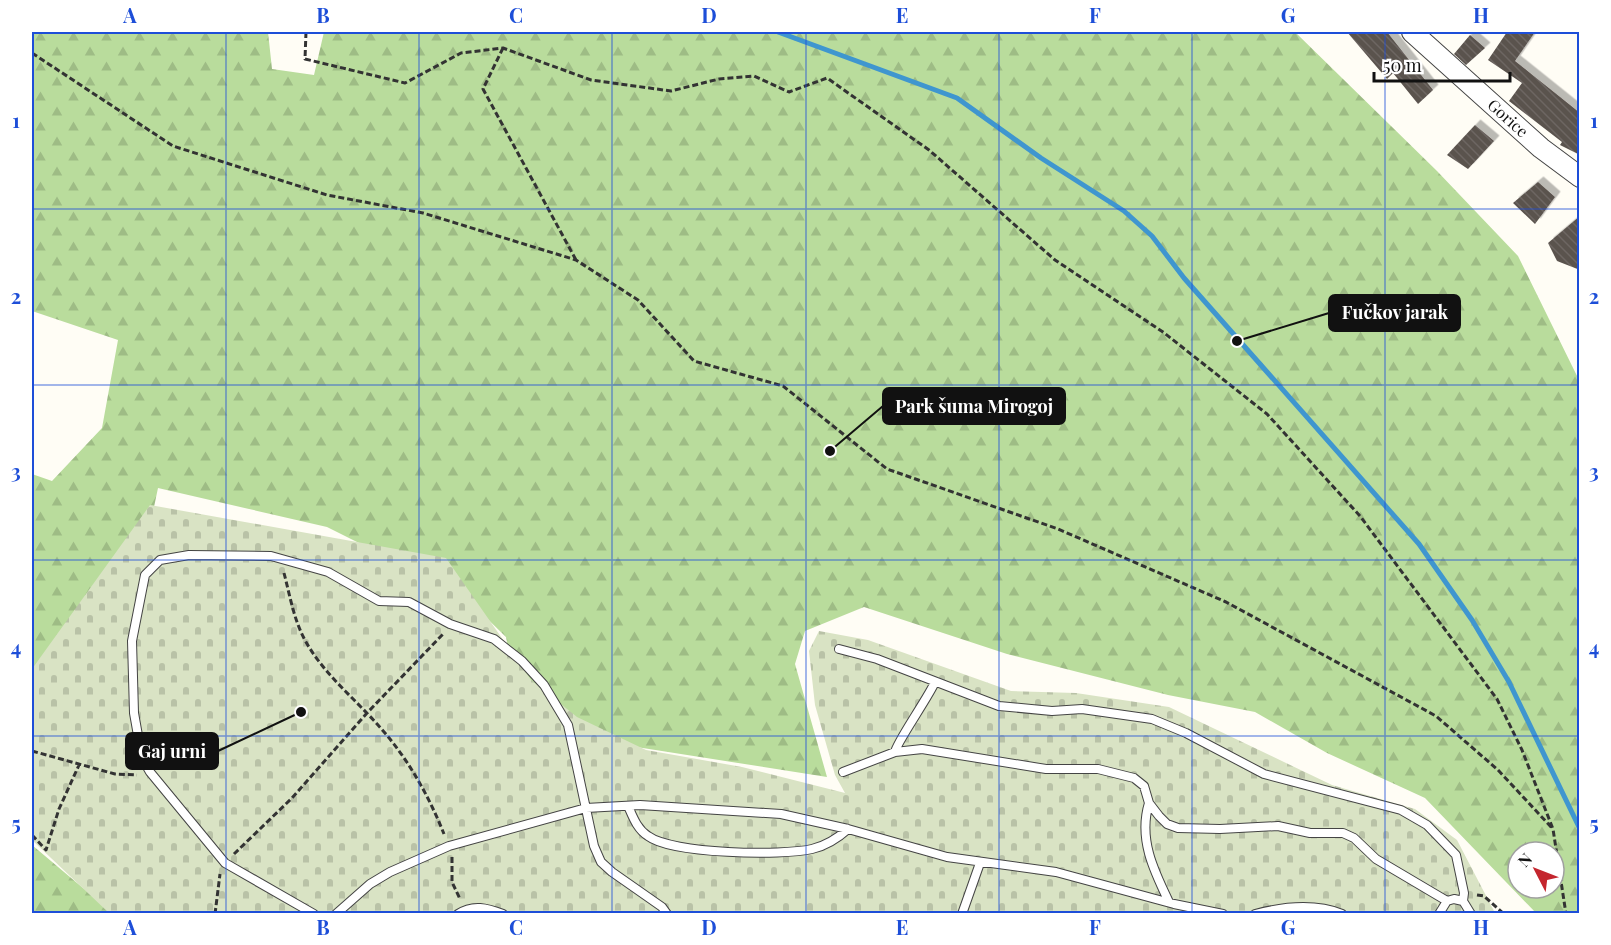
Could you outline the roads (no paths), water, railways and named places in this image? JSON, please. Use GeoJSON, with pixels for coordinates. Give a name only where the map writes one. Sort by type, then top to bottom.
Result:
{"type":"FeatureCollection","features":[{"type":"Feature","properties":{"kind":"street","name":"Gorice"},"geometry":{"type":"LineString","coordinates":[[1412,32],[1541,148],[1580,177]]}},
{"type":"Feature","properties":{"kind":"lane"},"geometry":{"type":"LineString","coordinates":[[314,914],[225,863],[150,772],[142,758],[134,713],[132,641],[145,575],[160,560],[189,555],[280,558],[328,572],[379,601],[409,602],[450,624],[494,639],[522,661],[544,685],[568,725],[601,862],[662,907],[667,914]]}},
{"type":"Feature","properties":{"kind":"lane"},"geometry":{"type":"LineString","coordinates":[[839,649],[877,659],[999,706],[1052,711],[1082,709],[1152,719],[1186,733],[1264,774],[1401,810],[1427,825],[1456,855],[1464,897],[1471,914]]}},
{"type":"Feature","properties":{"kind":"lane"},"geometry":{"type":"LineString","coordinates":[[895,752],[896,745],[911,725],[935,682]]}},
{"type":"Feature","properties":{"kind":"lane"},"geometry":{"type":"LineString","coordinates":[[843,772],[895,752],[922,749],[1046,769],[1098,769],[1134,778],[1144,786],[1149,803],[1145,837],[1149,858],[1169,902]]}},
{"type":"Feature","properties":{"kind":"lane"},"geometry":{"type":"LineString","coordinates":[[1149,803],[1167,824],[1178,828],[1220,829],[1278,825],[1310,833],[1343,833],[1354,838],[1376,860],[1446,901],[1464,897]]}},
{"type":"Feature","properties":{"kind":"lane"},"geometry":{"type":"LineString","coordinates":[[628,806],[638,827],[649,838],[723,854],[812,849],[838,838],[848,829]]}},
{"type":"Feature","properties":{"kind":"lane"},"geometry":{"type":"LineString","coordinates":[[336,914],[370,884],[390,872],[449,846],[586,807],[628,806],[722,809],[781,814],[848,829],[947,857],[1056,872],[1223,914]]}},
{"type":"Feature","properties":{"kind":"lane"},"geometry":{"type":"LineString","coordinates":[[962,914],[980,862]]}},
{"type":"Feature","properties":{"kind":"lane"},"geometry":{"type":"LineString","coordinates":[[1439,914],[1446,901]]}},
{"type":"Feature","properties":{"kind":"lane"},"geometry":{"type":"LineString","coordinates":[[461,911],[484,907],[503,914]]}},
{"type":"Feature","properties":{"kind":"lane"},"geometry":{"type":"LineString","coordinates":[[1255,914],[1275,908],[1300,907],[1331,909],[1342,914]]}},
{"type":"Feature","properties":{"kind":"waterway"},"geometry":{"type":"LineString","coordinates":[[778,32],[957,98],[1041,158],[1124,211],[1152,236],[1184,278],[1419,544],[1472,620],[1509,682],[1580,829]]}},
{"type":"Feature","properties":{"kind":"place","name":"Fučkov jarak"},"geometry":{"type":"Point","coordinates":[1237,341]}},
{"type":"Feature","properties":{"kind":"place","name":"Park šuma Mirogoj"},"geometry":{"type":"Point","coordinates":[830,451]}},
{"type":"Feature","properties":{"kind":"place","name":"Gaj urni"},"geometry":{"type":"Point","coordinates":[301,712]}}]}
